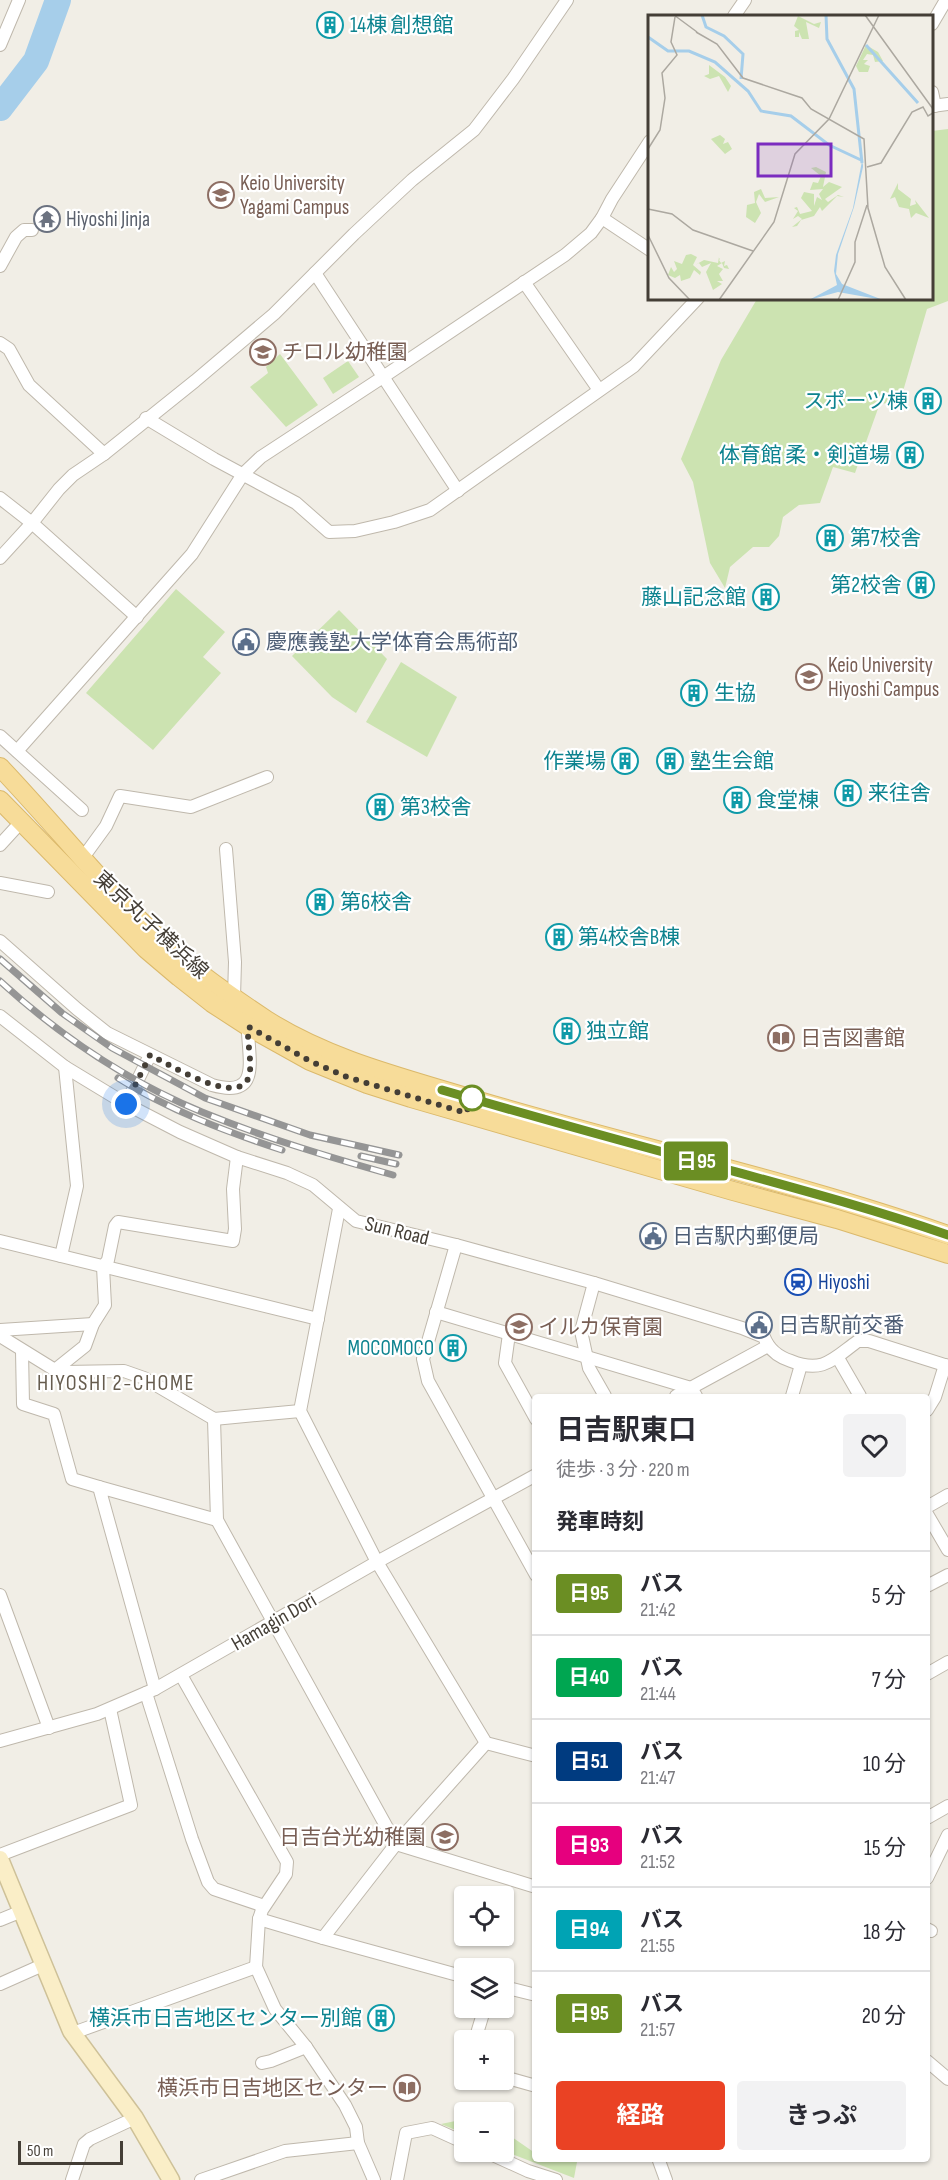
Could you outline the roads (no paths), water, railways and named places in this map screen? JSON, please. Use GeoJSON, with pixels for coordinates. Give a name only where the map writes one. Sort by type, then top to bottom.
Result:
{"type":"FeatureCollection","features":[{"type":"Feature","properties":{"kind":"main road","name":"東京丸子横浜線"},"geometry":{"type":"LineString","coordinates":[[0,767],[81,858],[164,944],[196,971],[234,997],[293,1034],[331,1053],[384,1073],[568,1127],[796,1188],[900,1218],[948,1235]]}},
{"type":"Feature","properties":{"kind":"main road","name":"東京丸子横浜線"},"geometry":{"type":"LineString","coordinates":[[0,800],[164,964],[212,1003],[249,1027],[310,1061],[368,1084],[733,1191],[837,1219],[948,1254]]}},
{"type":"Feature","properties":{"kind":"street"},"geometry":{"type":"LineString","coordinates":[[0,45],[19,0]]}},
{"type":"Feature","properties":{"kind":"street"},"geometry":{"type":"LineString","coordinates":[[0,558],[73,475],[104,454],[274,314],[412,180],[474,130],[513,79],[567,0]]}},
{"type":"Feature","properties":{"kind":"street"},"geometry":{"type":"LineString","coordinates":[[735,15],[746,0]]}},
{"type":"Feature","properties":{"kind":"street"},"geometry":{"type":"LineString","coordinates":[[933,22],[946,0]]}},
{"type":"Feature","properties":{"kind":"street"},"geometry":{"type":"LineString","coordinates":[[933,106],[948,104]]}},
{"type":"Feature","properties":{"kind":"street"},"geometry":{"type":"LineString","coordinates":[[17,751],[192,554],[243,474],[261,457],[565,255],[591,233],[648,144]]}},
{"type":"Feature","properties":{"kind":"street"},"geometry":{"type":"LineString","coordinates":[[602,218],[648,249]]}},
{"type":"Feature","properties":{"kind":"street"},"geometry":{"type":"LineString","coordinates":[[0,266],[16,237],[24,230],[32,230]]}},
{"type":"Feature","properties":{"kind":"street"},"geometry":{"type":"LineString","coordinates":[[315,273],[458,491]]}},
{"type":"Feature","properties":{"kind":"street"},"geometry":{"type":"LineString","coordinates":[[524,282],[599,390]]}},
{"type":"Feature","properties":{"kind":"street"},"geometry":{"type":"LineString","coordinates":[[146,418],[296,503],[329,532],[355,531],[394,522],[430,510],[634,366],[697,300]]}},
{"type":"Feature","properties":{"kind":"street"},"geometry":{"type":"LineString","coordinates":[[0,343],[9,349],[29,385],[104,454]]}},
{"type":"Feature","properties":{"kind":"street"},"geometry":{"type":"LineString","coordinates":[[0,498],[32,523],[137,617]]}},
{"type":"Feature","properties":{"kind":"street"},"geometry":{"type":"LineString","coordinates":[[0,736],[82,810]]}},
{"type":"Feature","properties":{"kind":"street"},"geometry":{"type":"LineString","coordinates":[[81,858],[106,826],[120,796],[191,807],[267,777]]}},
{"type":"Feature","properties":{"kind":"street"},"geometry":{"type":"LineString","coordinates":[[0,845],[21,822]]}},
{"type":"Feature","properties":{"kind":"street"},"geometry":{"type":"LineString","coordinates":[[226,849],[235,962],[234,997]]}},
{"type":"Feature","properties":{"kind":"street"},"geometry":{"type":"LineString","coordinates":[[0,883],[48,892]]}},
{"type":"Feature","properties":{"kind":"street"},"geometry":{"type":"LineString","coordinates":[[0,941],[107,1033],[212,1085],[226,1089],[238,1088],[246,1082],[250,1072],[249,1027]]}},
{"type":"Feature","properties":{"kind":"street","name":"Sun Road"},"geometry":{"type":"LineString","coordinates":[[0,1016],[65,1068],[126,1104],[180,1132],[237,1157],[287,1173],[313,1185],[356,1221],[456,1245],[594,1283],[742,1328],[766,1342],[780,1357],[801,1365]]}},
{"type":"Feature","properties":{"kind":"street"},"geometry":{"type":"LineString","coordinates":[[126,1104],[150,1055]]}},
{"type":"Feature","properties":{"kind":"street"},"geometry":{"type":"LineString","coordinates":[[61,1256],[77,1186],[65,1068]]}},
{"type":"Feature","properties":{"kind":"street"},"geometry":{"type":"LineString","coordinates":[[55,1370],[85,1346],[93,1324],[105,1305],[103,1267],[108,1260],[115,1226],[118,1222],[233,1241],[235,1229],[233,1189],[237,1157]]}},
{"type":"Feature","properties":{"kind":"street"},"geometry":{"type":"LineString","coordinates":[[339,1209],[300,1411],[377,1562],[486,1743],[532,1755]]}},
{"type":"Feature","properties":{"kind":"street"},"geometry":{"type":"LineString","coordinates":[[0,1241],[318,1319]]}},
{"type":"Feature","properties":{"kind":"street"},"geometry":{"type":"LineString","coordinates":[[456,1245],[423,1359],[428,1381],[532,1568]]}},
{"type":"Feature","properties":{"kind":"street"},"geometry":{"type":"LineString","coordinates":[[594,1283],[581,1331],[589,1368],[604,1394]]}},
{"type":"Feature","properties":{"kind":"street"},"geometry":{"type":"LineString","coordinates":[[436,1312],[585,1355],[694,1392],[766,1342]]}},
{"type":"Feature","properties":{"kind":"street"},"geometry":{"type":"LineString","coordinates":[[0,1330],[93,1324]]}},
{"type":"Feature","properties":{"kind":"street"},"geometry":{"type":"LineString","coordinates":[[509,1334],[504,1363],[532,1412]]}},
{"type":"Feature","properties":{"kind":"street"},"geometry":{"type":"LineString","coordinates":[[0,1336],[55,1370],[65,1372],[124,1371],[144,1378],[214,1419],[300,1411]]}},
{"type":"Feature","properties":{"kind":"street"},"geometry":{"type":"LineString","coordinates":[[793,1394],[801,1365],[812,1367],[822,1365],[838,1358],[858,1341],[869,1341],[946,1366],[930,1404]]}},
{"type":"Feature","properties":{"kind":"street"},"geometry":{"type":"LineString","coordinates":[[22,1351],[23,1404],[54,1414],[72,1479],[217,1520]]}},
{"type":"Feature","properties":{"kind":"street"},"geometry":{"type":"LineString","coordinates":[[838,1358],[859,1394]]}},
{"type":"Feature","properties":{"kind":"street"},"geometry":{"type":"LineString","coordinates":[[214,1419],[217,1520],[396,1844],[532,1886]]}},
{"type":"Feature","properties":{"kind":"street","name":"Hamagin Dori"},"geometry":{"type":"LineString","coordinates":[[0,1741],[110,1709],[151,1691],[377,1562],[532,1477]]}},
{"type":"Feature","properties":{"kind":"street"},"geometry":{"type":"LineString","coordinates":[[99,1487],[151,1691],[208,1882],[214,1889],[264,1906]]}},
{"type":"Feature","properties":{"kind":"street"},"geometry":{"type":"LineString","coordinates":[[930,1505],[948,1495]]}},
{"type":"Feature","properties":{"kind":"street"},"geometry":{"type":"LineString","coordinates":[[930,1519],[948,1550]]}},
{"type":"Feature","properties":{"kind":"street"},"geometry":{"type":"LineString","coordinates":[[930,1584],[948,1575]]}},
{"type":"Feature","properties":{"kind":"street"},"geometry":{"type":"LineString","coordinates":[[0,1595],[49,1728]]}},
{"type":"Feature","properties":{"kind":"street"},"geometry":{"type":"LineString","coordinates":[[930,1672],[948,1662]]}},
{"type":"Feature","properties":{"kind":"street"},"geometry":{"type":"LineString","coordinates":[[180,1675],[288,1862],[286,1874],[264,1906],[259,1918],[256,1967],[275,2009],[306,2047],[345,2105],[356,2127],[358,2143],[374,2180]]}},
{"type":"Feature","properties":{"kind":"street"},"geometry":{"type":"LineString","coordinates":[[110,1709],[130,1805],[0,1857],[73,2033],[135,2118],[171,2180]]}},
{"type":"Feature","properties":{"kind":"street"},"geometry":{"type":"LineString","coordinates":[[323,1938],[396,1844],[486,1743]]}},
{"type":"Feature","properties":{"kind":"street"},"geometry":{"type":"LineString","coordinates":[[930,1817],[946,1812]]}},
{"type":"Feature","properties":{"kind":"street"},"geometry":{"type":"LineString","coordinates":[[930,1872],[948,1834]]}},
{"type":"Feature","properties":{"kind":"street"},"geometry":{"type":"LineString","coordinates":[[0,1920],[22,1911]]}},
{"type":"Feature","properties":{"kind":"street"},"geometry":{"type":"LineString","coordinates":[[259,1918],[454,1974]]}},
{"type":"Feature","properties":{"kind":"street"},"geometry":{"type":"LineString","coordinates":[[0,1984],[45,1964]]}},
{"type":"Feature","properties":{"kind":"street"},"geometry":{"type":"LineString","coordinates":[[73,2033],[256,1967]]}},
{"type":"Feature","properties":{"kind":"street"},"geometry":{"type":"LineString","coordinates":[[514,1990],[532,1994]]}},
{"type":"Feature","properties":{"kind":"street"},"geometry":{"type":"LineString","coordinates":[[262,2062],[271,2061],[306,2047]]}},
{"type":"Feature","properties":{"kind":"street"},"geometry":{"type":"LineString","coordinates":[[930,2064],[948,2079]]}},
{"type":"Feature","properties":{"kind":"street"},"geometry":{"type":"LineString","coordinates":[[514,2080],[532,2085]]}},
{"type":"Feature","properties":{"kind":"street"},"geometry":{"type":"LineString","coordinates":[[72,2180],[84,2144],[135,2118]]}},
{"type":"Feature","properties":{"kind":"street"},"geometry":{"type":"LineString","coordinates":[[397,2180],[406,2133],[432,2128],[454,2138]]}},
{"type":"Feature","properties":{"kind":"street"},"geometry":{"type":"LineString","coordinates":[[201,2180],[273,2154],[297,2149],[358,2143]]}},
{"type":"Feature","properties":{"kind":"street"},"geometry":{"type":"LineString","coordinates":[[508,2162],[556,2180]]}},
{"type":"Feature","properties":{"kind":"street"},"geometry":{"type":"LineString","coordinates":[[659,2162],[666,2180]]}},
{"type":"Feature","properties":{"kind":"waterway"},"geometry":{"type":"LineString","coordinates":[[0,108],[36,61],[58,0]]}},
{"type":"Feature","properties":{"kind":"railway"},"geometry":{"type":"LineString","coordinates":[[0,959],[62,1013],[112,1048],[205,1098],[310,1135],[399,1155]]}},
{"type":"Feature","properties":{"kind":"railway"},"geometry":{"type":"LineString","coordinates":[[0,981],[46,1020],[96,1056],[175,1100],[273,1139],[393,1175]]}},
{"type":"Feature","properties":{"kind":"railway"},"geometry":{"type":"LineString","coordinates":[[118,1078],[137,1090],[197,1119],[282,1150]]}},
{"type":"Feature","properties":{"kind":"railway"},"geometry":{"type":"LineString","coordinates":[[361,1156],[396,1164]]}},
{"type":"Feature","properties":{"kind":"place","name":"14棟 創想館"},"geometry":{"type":"Point","coordinates":[330,25]}},
{"type":"Feature","properties":{"kind":"place","name":"Keio University Yagami Campus"},"geometry":{"type":"Point","coordinates":[221,195]}},
{"type":"Feature","properties":{"kind":"place","name":"Hiyoshi Jinja"},"geometry":{"type":"Point","coordinates":[47,219]}},
{"type":"Feature","properties":{"kind":"place","name":"チロル幼稚園"},"geometry":{"type":"Point","coordinates":[263,352]}},
{"type":"Feature","properties":{"kind":"place","name":"スポーツ棟"},"geometry":{"type":"Point","coordinates":[928,401]}},
{"type":"Feature","properties":{"kind":"place","name":"体育館 柔・剣道場"},"geometry":{"type":"Point","coordinates":[910,455]}},
{"type":"Feature","properties":{"kind":"place","name":"第7校舎"},"geometry":{"type":"Point","coordinates":[830,538]}},
{"type":"Feature","properties":{"kind":"place","name":"第2校舎"},"geometry":{"type":"Point","coordinates":[921,585]}},
{"type":"Feature","properties":{"kind":"place","name":"藤山記念館"},"geometry":{"type":"Point","coordinates":[766,597]}},
{"type":"Feature","properties":{"kind":"place","name":"慶應義塾大学体育会馬術部"},"geometry":{"type":"Point","coordinates":[246,642]}},
{"type":"Feature","properties":{"kind":"place","name":"Keio University Hiyoshi Campus"},"geometry":{"type":"Point","coordinates":[809,677]}},
{"type":"Feature","properties":{"kind":"place","name":"生協"},"geometry":{"type":"Point","coordinates":[694,693]}},
{"type":"Feature","properties":{"kind":"place","name":"作業場"},"geometry":{"type":"Point","coordinates":[625,761]}},
{"type":"Feature","properties":{"kind":"place","name":"塾生会館"},"geometry":{"type":"Point","coordinates":[670,761]}},
{"type":"Feature","properties":{"kind":"place","name":"来往舎"},"geometry":{"type":"Point","coordinates":[848,793]}},
{"type":"Feature","properties":{"kind":"place","name":"食堂棟"},"geometry":{"type":"Point","coordinates":[737,800]}},
{"type":"Feature","properties":{"kind":"place","name":"第3校舎"},"geometry":{"type":"Point","coordinates":[380,807]}},
{"type":"Feature","properties":{"kind":"place","name":"第6校舎"},"geometry":{"type":"Point","coordinates":[320,902]}},
{"type":"Feature","properties":{"kind":"place","name":"第4校舎B棟"},"geometry":{"type":"Point","coordinates":[559,937]}},
{"type":"Feature","properties":{"kind":"place","name":"独立館"},"geometry":{"type":"Point","coordinates":[567,1031]}},
{"type":"Feature","properties":{"kind":"place","name":"日吉図書館"},"geometry":{"type":"Point","coordinates":[781,1038]}},
{"type":"Feature","properties":{"kind":"place","name":"日吉駅内郵便局"},"geometry":{"type":"Point","coordinates":[653,1236]}},
{"type":"Feature","properties":{"kind":"place","name":"Hiyoshi"},"geometry":{"type":"Point","coordinates":[798,1282]}},
{"type":"Feature","properties":{"kind":"place","name":"日吉駅前交番"},"geometry":{"type":"Point","coordinates":[759,1325]}},
{"type":"Feature","properties":{"kind":"place","name":"イルカ保育園"},"geometry":{"type":"Point","coordinates":[519,1327]}},
{"type":"Feature","properties":{"kind":"place","name":"MOCOMOCO"},"geometry":{"type":"Point","coordinates":[453,1348]}},
{"type":"Feature","properties":{"kind":"place","name":"日吉台光幼稚園"},"geometry":{"type":"Point","coordinates":[445,1837]}},
{"type":"Feature","properties":{"kind":"place","name":"横浜市日吉地区センター別館"},"geometry":{"type":"Point","coordinates":[381,2018]}},
{"type":"Feature","properties":{"kind":"place","name":"横浜市日吉地区センター"},"geometry":{"type":"Point","coordinates":[407,2088]}},
{"type":"Feature","properties":{"kind":"district","name":"HIYOSHI 2-CHOME"},"geometry":{"type":"Point","coordinates":[116,1383]}}]}
